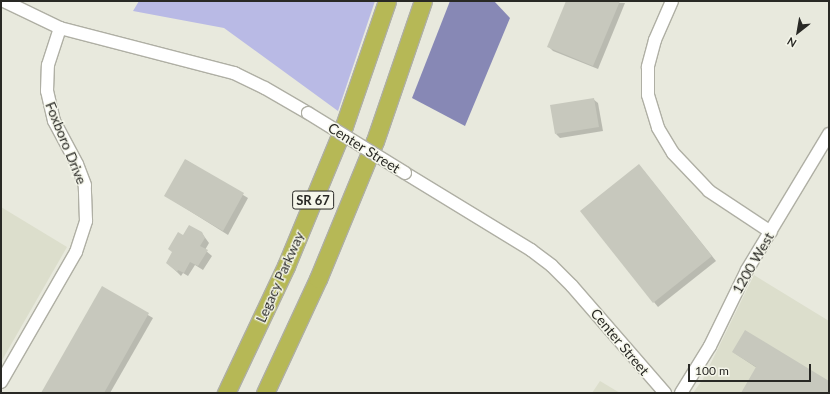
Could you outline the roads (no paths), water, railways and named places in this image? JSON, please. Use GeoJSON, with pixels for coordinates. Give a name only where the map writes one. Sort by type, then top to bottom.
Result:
{"type":"FeatureCollection","features":[{"type":"Feature","properties":{"kind":"highway","name":"Legacy Parkway"},"geometry":{"type":"LineString","coordinates":[[226,393],[286,266],[344,126],[387,1]]}},
{"type":"Feature","properties":{"kind":"highway","name":"SR 67"},"geometry":{"type":"LineString","coordinates":[[265,393],[318,279],[375,141],[422,1]]}},
{"type":"Feature","properties":{"kind":"street","name":"Center Street"},"geometry":{"type":"LineString","coordinates":[[4,1],[60,28],[218,68],[250,80],[308,113],[547,262],[572,286],[665,393]]}},
{"type":"Feature","properties":{"kind":"street"},"geometry":{"type":"LineString","coordinates":[[672,1],[655,40],[648,67],[648,95],[658,128],[673,153],[709,191],[771,232]]}},
{"type":"Feature","properties":{"kind":"street","name":"Foxboro Drive"},"geometry":{"type":"LineString","coordinates":[[1,382],[76,252],[86,221],[85,185],[77,164],[54,121],[47,91],[48,65],[60,28]]}},
{"type":"Feature","properties":{"kind":"street","name":"1200 West"},"geometry":{"type":"LineString","coordinates":[[681,393],[697,370],[747,270],[828,139]]}}]}
